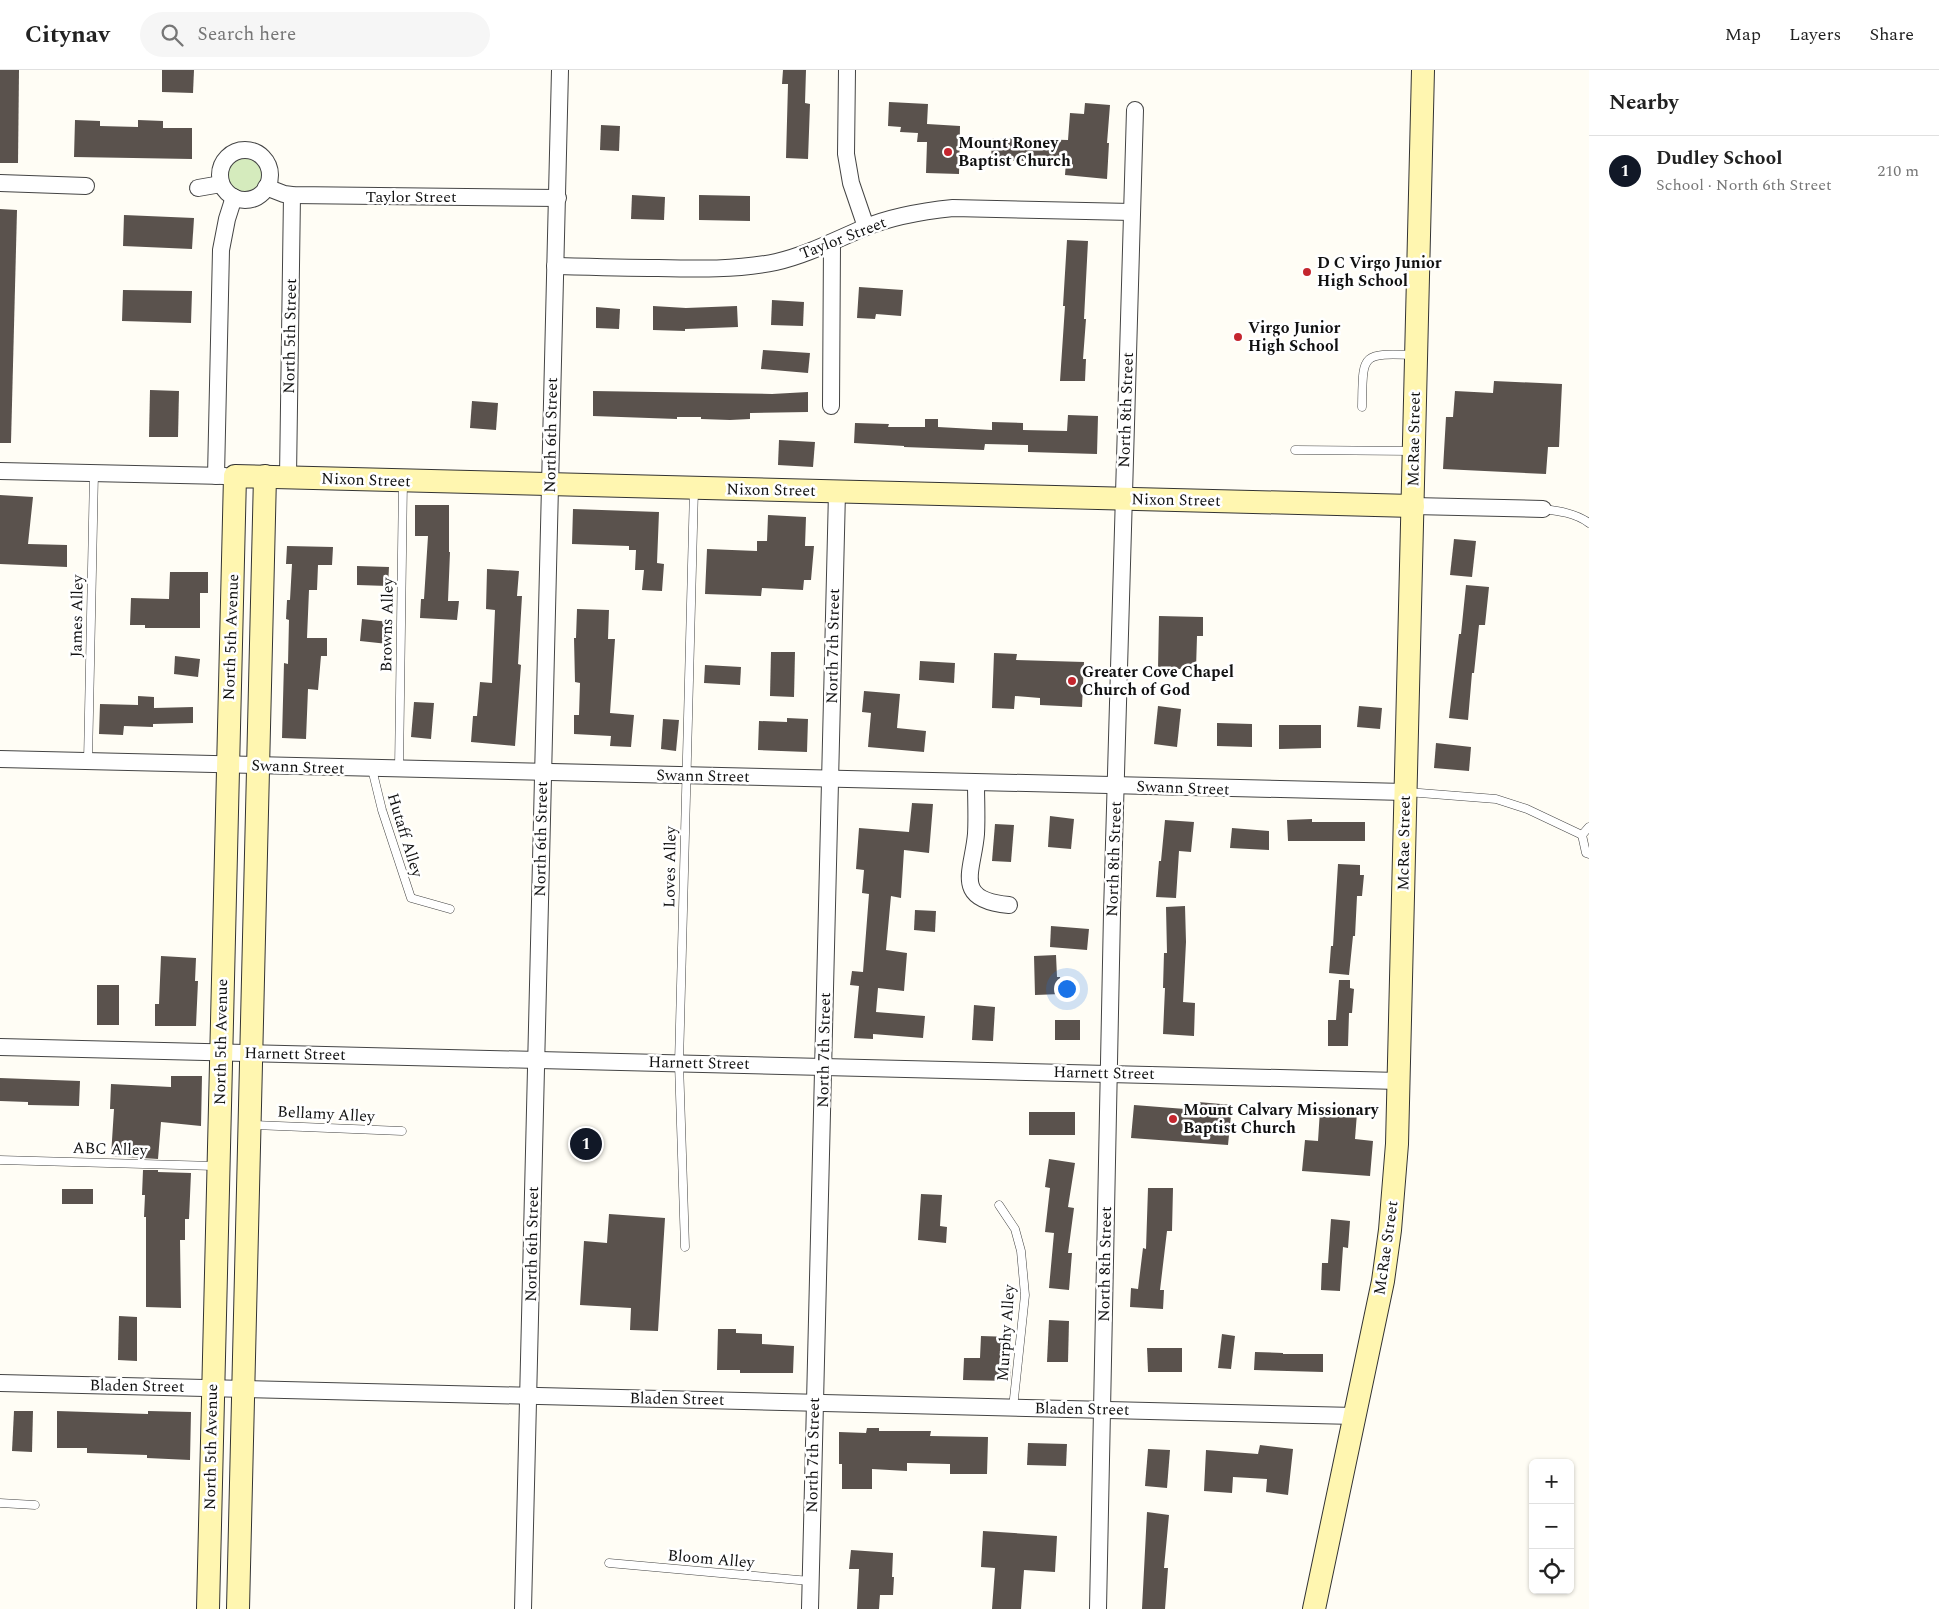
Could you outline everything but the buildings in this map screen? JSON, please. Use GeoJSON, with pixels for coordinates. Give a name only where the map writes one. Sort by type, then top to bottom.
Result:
{"type":"FeatureCollection","features":[{"type":"Feature","properties":{"kind":"street","name":"North 6th Street"},"geometry":{"type":"LineString","coordinates":[[523,1609],[560,70]]}},
{"type":"Feature","properties":{"kind":"street"},"geometry":{"type":"LineString","coordinates":[[847,70],[846,154],[851,183],[866,227]]}},
{"type":"Feature","properties":{"kind":"street","name":"McRae Street"},"geometry":{"type":"LineString","coordinates":[[1314,1609],[1383,1281],[1390,1230],[1397,1144],[1424,70]]}},
{"type":"Feature","properties":{"kind":"street","name":"North 8th Street"},"geometry":{"type":"LineString","coordinates":[[1098,1609],[1101,1409],[1135,110]]}},
{"type":"Feature","properties":{"kind":"street"},"geometry":{"type":"LineString","coordinates":[[246,150],[258,154],[267,163],[270,175],[266,187],[263,192],[252,199],[246,200],[234,197],[224,190],[221,184],[220,172],[224,160],[234,152],[246,150]]}},
{"type":"Feature","properties":{"kind":"street"},"geometry":{"type":"LineString","coordinates":[[0,183],[86,186]]}},
{"type":"Feature","properties":{"kind":"street"},"geometry":{"type":"LineString","coordinates":[[198,188],[221,184]]}},
{"type":"Feature","properties":{"kind":"street","name":"Taylor Street"},"geometry":{"type":"LineString","coordinates":[[266,187],[292,195],[558,198]]}},
{"type":"Feature","properties":{"kind":"street","name":"North 5th Street"},"geometry":{"type":"LineString","coordinates":[[288,477],[292,195]]}},
{"type":"Feature","properties":{"kind":"street"},"geometry":{"type":"LineString","coordinates":[[226,476],[221,250],[227,219],[234,197]]}},
{"type":"Feature","properties":{"kind":"street","name":"Taylor Street"},"geometry":{"type":"LineString","coordinates":[[555,266],[724,269],[777,261],[832,243],[866,227],[892,219],[933,210],[953,208],[1132,212]]}},
{"type":"Feature","properties":{"kind":"street"},"geometry":{"type":"LineString","coordinates":[[832,243],[832,406]]}},
{"type":"Feature","properties":{"kind":"street","name":"Nixon Street"},"geometry":{"type":"LineString","coordinates":[[0,471],[265,476],[550,485],[1543,509]]}},
{"type":"Feature","properties":{"kind":"street","name":"North 5th Avenue"},"geometry":{"type":"LineString","coordinates":[[208,1609],[228,765],[226,476]]}},
{"type":"Feature","properties":{"kind":"street","name":"North 5th Avenue"},"geometry":{"type":"LineString","coordinates":[[238,1609],[265,476]]}},
{"type":"Feature","properties":{"kind":"street","name":"North 7th Street"},"geometry":{"type":"LineString","coordinates":[[810,1609],[837,492]]}},
{"type":"Feature","properties":{"kind":"street","name":"Swann Street"},"geometry":{"type":"LineString","coordinates":[[0,759],[1406,792]]}},
{"type":"Feature","properties":{"kind":"street"},"geometry":{"type":"LineString","coordinates":[[976,783],[976,835],[969,872],[971,888],[981,898],[998,904],[1009,905]]}},
{"type":"Feature","properties":{"kind":"street","name":"Harnett Street"},"geometry":{"type":"LineString","coordinates":[[0,1047],[1399,1081]]}},
{"type":"Feature","properties":{"kind":"street","name":"Bladen Street"},"geometry":{"type":"LineString","coordinates":[[0,1383],[1354,1416]]}},
{"type":"Feature","properties":{"kind":"lane"},"geometry":{"type":"LineString","coordinates":[[1362,407],[1362,372],[1366,362],[1372,357],[1382,354],[1416,355]]}},
{"type":"Feature","properties":{"kind":"lane"},"geometry":{"type":"LineString","coordinates":[[1295,450],[1414,451]]}},
{"type":"Feature","properties":{"kind":"lane","name":"James Alley"},"geometry":{"type":"LineString","coordinates":[[88,761],[94,472]]}},
{"type":"Feature","properties":{"kind":"lane","name":"Browns Alley"},"geometry":{"type":"LineString","coordinates":[[399,769],[403,481]]}},
{"type":"Feature","properties":{"kind":"lane","name":"Loves Alley"},"geometry":{"type":"LineString","coordinates":[[685,1247],[680,1063],[694,488]]}},
{"type":"Feature","properties":{"kind":"lane"},"geometry":{"type":"LineString","coordinates":[[1543,509],[1564,511],[1583,518],[1589,523]]}},
{"type":"Feature","properties":{"kind":"lane","name":"Hutaff Alley"},"geometry":{"type":"LineString","coordinates":[[372,769],[382,810],[411,898],[450,909]]}},
{"type":"Feature","properties":{"kind":"lane"},"geometry":{"type":"LineString","coordinates":[[1406,792],[1496,799],[1527,809],[1582,835]]}},
{"type":"Feature","properties":{"kind":"lane"},"geometry":{"type":"LineString","coordinates":[[1582,835],[1589,827]]}},
{"type":"Feature","properties":{"kind":"lane"},"geometry":{"type":"LineString","coordinates":[[1582,835],[1586,853],[1589,854]]}},
{"type":"Feature","properties":{"kind":"lane","name":"Bellamy Alley"},"geometry":{"type":"LineString","coordinates":[[249,1125],[402,1132]]}},
{"type":"Feature","properties":{"kind":"lane","name":"ABC Alley"},"geometry":{"type":"LineString","coordinates":[[0,1160],[218,1166]]}},
{"type":"Feature","properties":{"kind":"lane","name":"Murphy Alley"},"geometry":{"type":"LineString","coordinates":[[999,1205],[1015,1229],[1021,1250],[1025,1296],[1014,1408]]}},
{"type":"Feature","properties":{"kind":"lane"},"geometry":{"type":"LineString","coordinates":[[0,1503],[35,1505]]}},
{"type":"Feature","properties":{"kind":"lane","name":"Bloom Alley"},"geometry":{"type":"LineString","coordinates":[[608,1563],[810,1581]]}},
{"type":"Feature","properties":{"kind":"green space"},"geometry":{"type":"Polygon","coordinates":[[[245,158],[257,163],[262,175],[257,187],[245,192],[233,187],[228,175],[233,163],[245,158]]]}},
{"type":"Feature","properties":{"kind":"place","name":"Mount Roney Baptist Church"},"geometry":{"type":"Point","coordinates":[948,152]}},
{"type":"Feature","properties":{"kind":"place","name":"D C Virgo Junior High School"},"geometry":{"type":"Point","coordinates":[1307,272]}},
{"type":"Feature","properties":{"kind":"place","name":"Virgo Junior High School"},"geometry":{"type":"Point","coordinates":[1238,337]}},
{"type":"Feature","properties":{"kind":"place","name":"Greater Cove Chapel Church of God"},"geometry":{"type":"Point","coordinates":[1072,681]}},
{"type":"Feature","properties":{"kind":"place","name":"Mount Calvary Missionary Baptist Church"},"geometry":{"type":"Point","coordinates":[1173,1119]}},
{"type":"Feature","properties":{"kind":"place","name":"Dudley School"},"geometry":{"type":"Point","coordinates":[586,1144]}}]}
